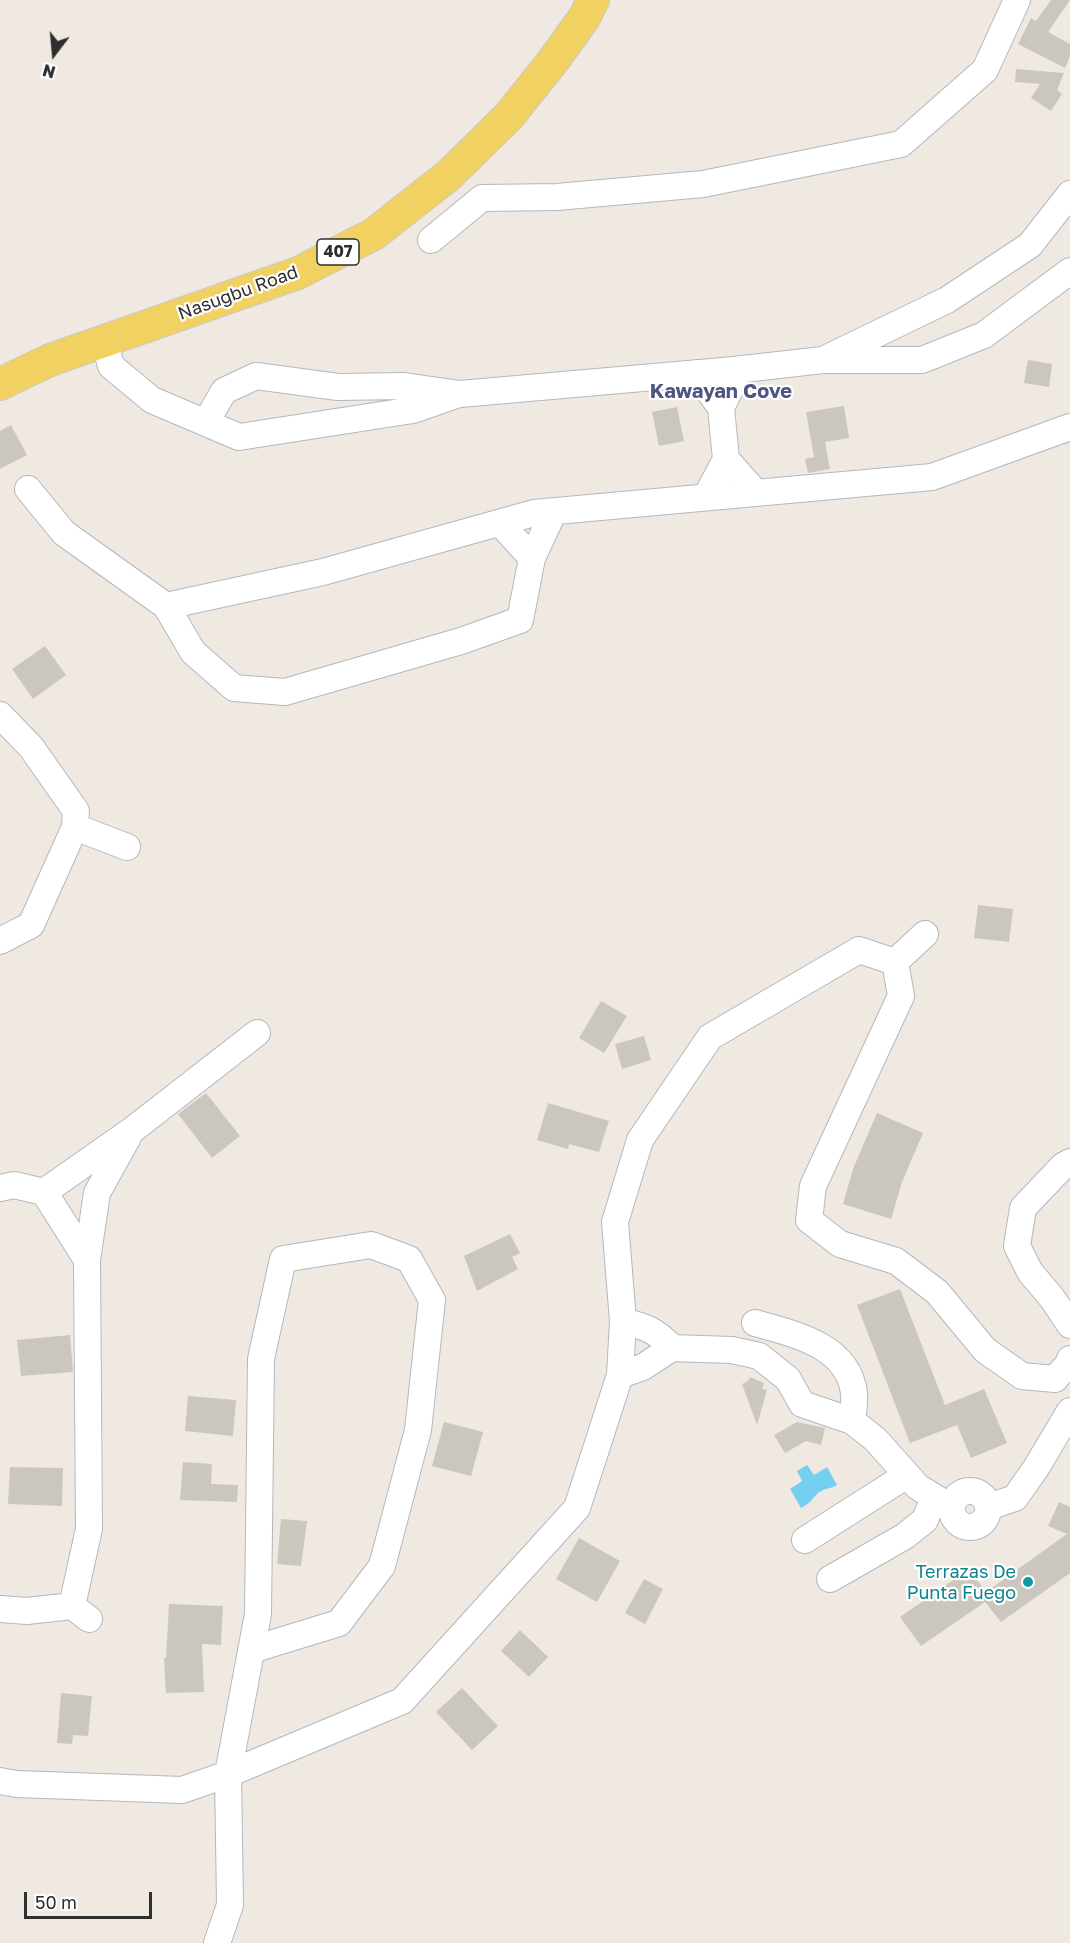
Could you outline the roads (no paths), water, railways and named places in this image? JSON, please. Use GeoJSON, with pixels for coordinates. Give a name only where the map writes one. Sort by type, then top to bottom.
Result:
{"type":"FeatureCollection","features":[{"type":"Feature","properties":{"kind":"main road","name":"Nasugbu Road"},"geometry":{"type":"LineString","coordinates":[[0,384],[50,360],[298,273],[374,234],[449,175],[509,116],[553,61],[584,18],[593,0]]}},
{"type":"Feature","properties":{"kind":"street"},"geometry":{"type":"LineString","coordinates":[[431,240],[482,198],[557,197],[703,184],[900,144],[985,70],[1017,0]]}},
{"type":"Feature","properties":{"kind":"street"},"geometry":{"type":"LineString","coordinates":[[823,360],[947,300],[1030,245],[1070,194]]}},
{"type":"Feature","properties":{"kind":"street"},"geometry":{"type":"LineString","coordinates":[[206,422],[224,392],[256,376],[338,387],[404,386],[460,394],[823,360],[922,360],[984,335],[1070,271]]}},
{"type":"Feature","properties":{"kind":"street"},"geometry":{"type":"LineString","coordinates":[[104,340],[111,366],[152,400],[239,436],[412,410],[460,394]]}},
{"type":"Feature","properties":{"kind":"street"},"geometry":{"type":"LineString","coordinates":[[721,408],[741,369]]}},
{"type":"Feature","properties":{"kind":"street"},"geometry":{"type":"LineString","coordinates":[[696,373],[721,408],[726,459],[706,497]]}},
{"type":"Feature","properties":{"kind":"street"},"geometry":{"type":"LineString","coordinates":[[338,387],[345,420]]}},
{"type":"Feature","properties":{"kind":"street"},"geometry":{"type":"LineString","coordinates":[[166,606],[323,572],[534,513],[932,477],[1070,427]]}},
{"type":"Feature","properties":{"kind":"street"},"geometry":{"type":"LineString","coordinates":[[726,459],[756,493]]}},
{"type":"Feature","properties":{"kind":"street"},"geometry":{"type":"LineString","coordinates":[[28,489],[64,532],[166,606],[193,652],[234,688],[285,692],[461,641],[520,620],[532,558],[554,512]]}},
{"type":"Feature","properties":{"kind":"street"},"geometry":{"type":"LineString","coordinates":[[500,522],[532,558]]}},
{"type":"Feature","properties":{"kind":"street"},"geometry":{"type":"LineString","coordinates":[[0,941],[31,925],[75,827],[76,812],[32,747],[1,719]]}},
{"type":"Feature","properties":{"kind":"street"},"geometry":{"type":"LineString","coordinates":[[75,827],[127,847]]}},
{"type":"Feature","properties":{"kind":"street"},"geometry":{"type":"LineString","coordinates":[[895,963],[925,934]]}},
{"type":"Feature","properties":{"kind":"street"},"geometry":{"type":"LineString","coordinates":[[0,1781],[17,1784],[182,1790],[228,1774],[402,1701],[577,1508],[620,1375],[623,1321],[615,1222],[640,1140],[710,1037],[859,950],[895,963]]}},
{"type":"Feature","properties":{"kind":"street"},"geometry":{"type":"LineString","coordinates":[[895,963],[901,996],[813,1186],[809,1220],[840,1244],[896,1261],[937,1292],[985,1350],[1022,1376],[1054,1379],[1070,1359]]}},
{"type":"Feature","properties":{"kind":"street"},"geometry":{"type":"LineString","coordinates":[[44,1192],[131,1131],[257,1033]]}},
{"type":"Feature","properties":{"kind":"street"},"geometry":{"type":"LineString","coordinates":[[0,1609],[80,1613],[89,1529],[87,1260],[98,1193],[131,1131]]}},
{"type":"Feature","properties":{"kind":"street"},"geometry":{"type":"LineString","coordinates":[[1070,1162],[1063,1166],[1023,1208],[1017,1246],[1030,1272],[1052,1298],[1070,1325]]}},
{"type":"Feature","properties":{"kind":"street"},"geometry":{"type":"LineString","coordinates":[[0,1188],[14,1185],[44,1192],[87,1260]]}},
{"type":"Feature","properties":{"kind":"street"},"geometry":{"type":"LineString","coordinates":[[218,1943],[230,1905],[228,1774],[251,1650],[258,1614],[261,1359],[283,1259],[371,1245],[409,1259],[432,1300],[418,1430],[382,1566],[339,1623],[251,1650]]}},
{"type":"Feature","properties":{"kind":"street"},"geometry":{"type":"LineString","coordinates":[[623,1321],[652,1329],[662,1336],[672,1348]]}},
{"type":"Feature","properties":{"kind":"street"},"geometry":{"type":"LineString","coordinates":[[755,1323],[801,1336],[833,1353],[848,1372],[854,1394],[852,1421]]}},
{"type":"Feature","properties":{"kind":"street"},"geometry":{"type":"LineString","coordinates":[[620,1375],[643,1367],[672,1348],[732,1350],[759,1356],[788,1379],[802,1404],[852,1421],[875,1439],[918,1487],[943,1502]]}},
{"type":"Feature","properties":{"kind":"street"},"geometry":{"type":"LineString","coordinates":[[830,1580],[905,1536],[943,1502],[968,1491],[981,1495],[988,1508],[1014,1498],[1036,1468],[1070,1411]]}},
{"type":"Feature","properties":{"kind":"street"},"geometry":{"type":"LineString","coordinates":[[806,1540],[907,1475]]}},
{"type":"Feature","properties":{"kind":"water"},"geometry":{"type":"Polygon","coordinates":[[[807,1465],[814,1475],[827,1467],[837,1485],[819,1492],[801,1508],[790,1489],[802,1481],[797,1471],[807,1465]]]}},
{"type":"Feature","properties":{"kind":"place","name":"Terrazas De Punta Fuego"},"geometry":{"type":"Point","coordinates":[1028,1582]}},
{"type":"Feature","properties":{"kind":"district","name":"Kawayan Cove"},"geometry":{"type":"Point","coordinates":[721,392]}}]}
